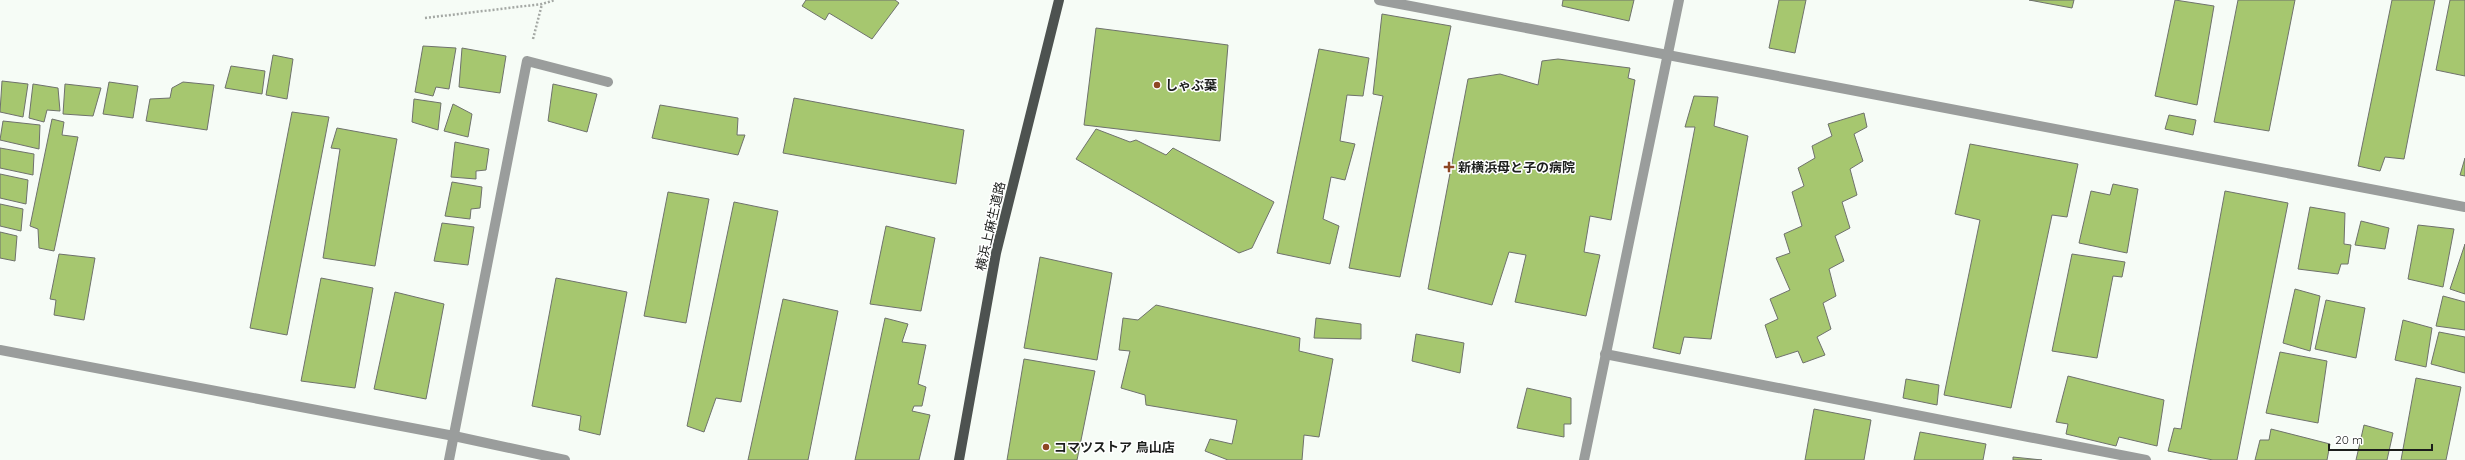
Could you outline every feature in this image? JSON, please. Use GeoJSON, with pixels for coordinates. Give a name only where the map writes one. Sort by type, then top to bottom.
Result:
{"type":"FeatureCollection","features":[{"type":"Feature","properties":{"kind":"main road","name":"横浜上麻生道路"},"geometry":{"type":"LineString","coordinates":[[959,460],[996,253],[1059,0]]}},
{"type":"Feature","properties":{"kind":"street"},"geometry":{"type":"LineString","coordinates":[[1379,0],[2465,207]]}},
{"type":"Feature","properties":{"kind":"street"},"geometry":{"type":"LineString","coordinates":[[1584,460],[1605,354],[1669,55],[1679,0]]}},
{"type":"Feature","properties":{"kind":"street"},"geometry":{"type":"LineString","coordinates":[[449,460],[527,61],[608,82]]}},
{"type":"Feature","properties":{"kind":"street"},"geometry":{"type":"LineString","coordinates":[[0,350],[454,436],[565,460]]}},
{"type":"Feature","properties":{"kind":"street"},"geometry":{"type":"LineString","coordinates":[[1605,354],[2146,460]]}},
{"type":"Feature","properties":{"kind":"path"},"geometry":{"type":"LineString","coordinates":[[425,18],[542,4],[555,0]]}},
{"type":"Feature","properties":{"kind":"path"},"geometry":{"type":"LineString","coordinates":[[527,61],[542,4]]}},
{"type":"Feature","properties":{"kind":"building"},"geometry":{"type":"Polygon","coordinates":[[[806,0],[895,0],[899,3],[872,39],[829,13],[825,20],[802,6],[806,0]]]}},
{"type":"Feature","properties":{"kind":"building"},"geometry":{"type":"Polygon","coordinates":[[[1563,0],[1634,0],[1629,21],[1562,6],[1563,0]]]}},
{"type":"Feature","properties":{"kind":"building"},"geometry":{"type":"Polygon","coordinates":[[[1779,0],[1806,0],[1795,53],[1769,48],[1779,0]]]}},
{"type":"Feature","properties":{"kind":"building"},"geometry":{"type":"Polygon","coordinates":[[[2029,0],[2074,0],[2072,8],[2029,0]]]}},
{"type":"Feature","properties":{"kind":"building"},"geometry":{"type":"Polygon","coordinates":[[[2175,0],[2214,6],[2197,105],[2155,96],[2175,0]]]}},
{"type":"Feature","properties":{"kind":"building"},"geometry":{"type":"Polygon","coordinates":[[[2238,0],[2295,0],[2269,131],[2214,122],[2238,0]]]}},
{"type":"Feature","properties":{"kind":"building"},"geometry":{"type":"Polygon","coordinates":[[[2392,0],[2435,0],[2404,159],[2385,157],[2380,171],[2358,166],[2392,0]]]}},
{"type":"Feature","properties":{"kind":"building"},"geometry":{"type":"Polygon","coordinates":[[[2450,0],[2465,0],[2465,76],[2436,70],[2450,0]]]}},
{"type":"Feature","properties":{"kind":"building"},"geometry":{"type":"Polygon","coordinates":[[[1382,14],[1451,26],[1400,277],[1349,268],[1383,96],[1373,94],[1382,14]]]}},
{"type":"Feature","properties":{"kind":"building","name":"しゃぶ葉"},"geometry":{"type":"Polygon","coordinates":[[[1096,28],[1228,45],[1220,141],[1084,125],[1096,28]]]}},
{"type":"Feature","properties":{"kind":"building"},"geometry":{"type":"Polygon","coordinates":[[[423,46],[456,48],[449,89],[436,87],[433,96],[415,92],[423,46]]]}},
{"type":"Feature","properties":{"kind":"building"},"geometry":{"type":"Polygon","coordinates":[[[462,48],[506,56],[500,93],[459,87],[462,48]]]}},
{"type":"Feature","properties":{"kind":"building"},"geometry":{"type":"Polygon","coordinates":[[[1319,49],[1369,58],[1363,96],[1347,95],[1340,141],[1355,144],[1345,180],[1331,177],[1323,219],[1339,226],[1330,264],[1277,253],[1319,49]]]}},
{"type":"Feature","properties":{"kind":"building"},"geometry":{"type":"Polygon","coordinates":[[[273,55],[293,59],[287,99],[266,95],[273,55]]]}},
{"type":"Feature","properties":{"kind":"building"},"geometry":{"type":"Polygon","coordinates":[[[1558,59],[1630,68],[1628,78],[1635,80],[1611,220],[1590,216],[1584,252],[1600,255],[1586,316],[1515,302],[1526,255],[1509,252],[1492,305],[1428,289],[1468,79],[1500,74],[1538,85],[1542,61],[1558,59]]]}},
{"type":"Feature","properties":{"kind":"building"},"geometry":{"type":"Polygon","coordinates":[[[231,66],[265,71],[262,94],[225,88],[231,66]]]}},
{"type":"Feature","properties":{"kind":"building"},"geometry":{"type":"Polygon","coordinates":[[[2,81],[28,84],[23,117],[0,112],[2,81]]]}},
{"type":"Feature","properties":{"kind":"building"},"geometry":{"type":"Polygon","coordinates":[[[109,82],[138,86],[133,118],[103,114],[109,82]]]}},
{"type":"Feature","properties":{"kind":"building"},"geometry":{"type":"Polygon","coordinates":[[[183,82],[214,85],[207,130],[146,121],[150,99],[170,98],[172,88],[183,82]]]}},
{"type":"Feature","properties":{"kind":"building"},"geometry":{"type":"Polygon","coordinates":[[[33,84],[58,88],[60,111],[47,110],[44,122],[29,118],[33,84]]]}},
{"type":"Feature","properties":{"kind":"building"},"geometry":{"type":"Polygon","coordinates":[[[65,84],[101,88],[93,116],[63,114],[65,84]]]}},
{"type":"Feature","properties":{"kind":"building"},"geometry":{"type":"Polygon","coordinates":[[[553,84],[597,94],[587,132],[548,121],[553,84]]]}},
{"type":"Feature","properties":{"kind":"building"},"geometry":{"type":"Polygon","coordinates":[[[1694,96],[1718,97],[1714,126],[1748,136],[1711,339],[1684,337],[1680,354],[1653,348],[1695,127],[1685,127],[1694,96]]]}},
{"type":"Feature","properties":{"kind":"building"},"geometry":{"type":"Polygon","coordinates":[[[794,98],[964,130],[956,184],[783,153],[794,98]]]}},
{"type":"Feature","properties":{"kind":"building"},"geometry":{"type":"Polygon","coordinates":[[[414,99],[441,103],[438,130],[412,122],[414,99]]]}},
{"type":"Feature","properties":{"kind":"building"},"geometry":{"type":"Polygon","coordinates":[[[453,104],[472,114],[468,137],[444,131],[453,104]]]}},
{"type":"Feature","properties":{"kind":"building"},"geometry":{"type":"Polygon","coordinates":[[[660,105],[738,118],[737,135],[745,135],[738,155],[652,138],[660,105]]]}},
{"type":"Feature","properties":{"kind":"building"},"geometry":{"type":"Polygon","coordinates":[[[292,112],[329,117],[287,335],[250,328],[292,112]]]}},
{"type":"Feature","properties":{"kind":"building"},"geometry":{"type":"Polygon","coordinates":[[[1864,113],[1867,127],[1854,134],[1863,161],[1850,169],[1857,195],[1842,202],[1850,228],[1835,236],[1844,261],[1829,269],[1836,296],[1823,303],[1831,329],[1817,337],[1825,355],[1803,363],[1798,351],[1776,358],[1765,325],[1778,319],[1770,299],[1790,290],[1776,258],[1790,253],[1784,234],[1802,226],[1792,192],[1804,186],[1798,168],[1815,158],[1812,146],[1832,136],[1828,124],[1864,113]]]}},
{"type":"Feature","properties":{"kind":"building"},"geometry":{"type":"Polygon","coordinates":[[[2169,115],[2196,120],[2193,135],[2165,129],[2169,115]]]}},
{"type":"Feature","properties":{"kind":"building"},"geometry":{"type":"Polygon","coordinates":[[[52,119],[64,122],[62,135],[78,137],[54,251],[39,248],[38,229],[30,226],[52,119]]]}},
{"type":"Feature","properties":{"kind":"building"},"geometry":{"type":"Polygon","coordinates":[[[3,121],[40,125],[39,149],[0,140],[3,121]]]}},
{"type":"Feature","properties":{"kind":"building"},"geometry":{"type":"Polygon","coordinates":[[[337,128],[397,139],[375,266],[323,258],[340,149],[331,148],[337,128]]]}},
{"type":"Feature","properties":{"kind":"building"},"geometry":{"type":"Polygon","coordinates":[[[1096,129],[1130,142],[1136,140],[1166,155],[1173,148],[1274,202],[1252,248],[1239,253],[1076,159],[1096,129]]]}},
{"type":"Feature","properties":{"kind":"building"},"geometry":{"type":"Polygon","coordinates":[[[455,142],[489,149],[486,170],[476,171],[476,179],[451,177],[455,142]]]}},
{"type":"Feature","properties":{"kind":"building"},"geometry":{"type":"Polygon","coordinates":[[[1970,144],[2078,164],[2067,217],[2052,215],[2011,408],[1944,395],[1980,220],[1955,214],[1970,144]]]}},
{"type":"Feature","properties":{"kind":"building"},"geometry":{"type":"Polygon","coordinates":[[[0,148],[34,154],[33,175],[0,168],[0,148]]]}},
{"type":"Feature","properties":{"kind":"building"},"geometry":{"type":"Polygon","coordinates":[[[2465,158],[2465,176],[2460,175],[2465,158]]]}},
{"type":"Feature","properties":{"kind":"building"},"geometry":{"type":"Polygon","coordinates":[[[0,174],[28,180],[26,204],[0,198],[0,174]]]}},
{"type":"Feature","properties":{"kind":"building"},"geometry":{"type":"Polygon","coordinates":[[[452,182],[482,187],[480,208],[471,209],[470,219],[445,216],[452,182]]]}},
{"type":"Feature","properties":{"kind":"building"},"geometry":{"type":"Polygon","coordinates":[[[2113,184],[2138,189],[2127,253],[2079,243],[2091,191],[2110,195],[2113,184]]]}},
{"type":"Feature","properties":{"kind":"building"},"geometry":{"type":"Polygon","coordinates":[[[2225,191],[2288,203],[2237,460],[2213,460],[2168,451],[2174,428],[2181,429],[2225,191]]]}},
{"type":"Feature","properties":{"kind":"building"},"geometry":{"type":"Polygon","coordinates":[[[668,192],[709,199],[686,323],[644,316],[668,192]]]}},
{"type":"Feature","properties":{"kind":"building"},"geometry":{"type":"Polygon","coordinates":[[[734,202],[778,211],[741,402],[716,398],[704,432],[687,426],[734,202]]]}},
{"type":"Feature","properties":{"kind":"building"},"geometry":{"type":"Polygon","coordinates":[[[0,204],[23,209],[21,231],[0,226],[0,204]]]}},
{"type":"Feature","properties":{"kind":"building"},"geometry":{"type":"Polygon","coordinates":[[[2310,207],[2345,213],[2344,244],[2351,245],[2348,264],[2341,264],[2338,274],[2298,269],[2310,207]]]}},
{"type":"Feature","properties":{"kind":"building"},"geometry":{"type":"Polygon","coordinates":[[[2361,221],[2389,228],[2385,249],[2355,245],[2361,221]]]}},
{"type":"Feature","properties":{"kind":"building"},"geometry":{"type":"Polygon","coordinates":[[[442,223],[474,227],[468,265],[434,261],[442,223]]]}},
{"type":"Feature","properties":{"kind":"building"},"geometry":{"type":"Polygon","coordinates":[[[2418,225],[2454,229],[2443,287],[2408,279],[2418,225]]]}},
{"type":"Feature","properties":{"kind":"building"},"geometry":{"type":"Polygon","coordinates":[[[886,226],[935,238],[921,311],[870,304],[886,226]]]}},
{"type":"Feature","properties":{"kind":"building"},"geometry":{"type":"Polygon","coordinates":[[[0,232],[17,236],[15,261],[0,258],[0,232]]]}},
{"type":"Feature","properties":{"kind":"building"},"geometry":{"type":"Polygon","coordinates":[[[2465,244],[2465,294],[2450,289],[2465,244]]]}},
{"type":"Feature","properties":{"kind":"building"},"geometry":{"type":"Polygon","coordinates":[[[59,254],[95,258],[84,320],[54,315],[56,300],[50,299],[59,254]]]}},
{"type":"Feature","properties":{"kind":"building"},"geometry":{"type":"Polygon","coordinates":[[[2072,254],[2125,262],[2122,277],[2113,276],[2097,358],[2052,351],[2072,254]]]}},
{"type":"Feature","properties":{"kind":"building"},"geometry":{"type":"Polygon","coordinates":[[[1040,257],[1112,273],[1097,360],[1024,348],[1040,257]]]}},
{"type":"Feature","properties":{"kind":"building"},"geometry":{"type":"Polygon","coordinates":[[[321,278],[373,288],[355,388],[301,381],[321,278]]]}},
{"type":"Feature","properties":{"kind":"building"},"geometry":{"type":"Polygon","coordinates":[[[556,278],[627,292],[600,435],[579,430],[581,416],[532,406],[556,278]]]}},
{"type":"Feature","properties":{"kind":"building"},"geometry":{"type":"Polygon","coordinates":[[[2295,289],[2320,296],[2310,351],[2283,343],[2295,289]]]}},
{"type":"Feature","properties":{"kind":"building"},"geometry":{"type":"Polygon","coordinates":[[[395,292],[444,304],[426,399],[374,389],[395,292]]]}},
{"type":"Feature","properties":{"kind":"building"},"geometry":{"type":"Polygon","coordinates":[[[2443,296],[2465,302],[2465,330],[2436,326],[2443,296]]]}},
{"type":"Feature","properties":{"kind":"building"},"geometry":{"type":"Polygon","coordinates":[[[783,299],[838,311],[808,460],[748,460],[783,299]]]}},
{"type":"Feature","properties":{"kind":"building"},"geometry":{"type":"Polygon","coordinates":[[[2326,300],[2365,308],[2356,358],[2315,349],[2326,300]]]}},
{"type":"Feature","properties":{"kind":"building"},"geometry":{"type":"Polygon","coordinates":[[[1156,305],[1300,338],[1299,351],[1333,359],[1319,437],[1304,435],[1302,460],[1228,460],[1205,451],[1210,439],[1232,444],[1237,420],[1146,405],[1145,395],[1121,388],[1130,351],[1119,350],[1123,318],[1138,320],[1156,305]]]}},
{"type":"Feature","properties":{"kind":"building"},"geometry":{"type":"Polygon","coordinates":[[[885,318],[908,324],[902,342],[926,345],[918,384],[926,387],[922,406],[914,406],[912,411],[930,415],[919,460],[855,460],[885,318]]]}},
{"type":"Feature","properties":{"kind":"building"},"geometry":{"type":"Polygon","coordinates":[[[1316,318],[1361,324],[1361,339],[1314,338],[1316,318]]]}},
{"type":"Feature","properties":{"kind":"building"},"geometry":{"type":"Polygon","coordinates":[[[2403,320],[2432,328],[2426,367],[2395,360],[2403,320]]]}},
{"type":"Feature","properties":{"kind":"building"},"geometry":{"type":"Polygon","coordinates":[[[2439,332],[2465,337],[2465,373],[2431,364],[2439,332]]]}},
{"type":"Feature","properties":{"kind":"building"},"geometry":{"type":"Polygon","coordinates":[[[1416,334],[1464,343],[1460,373],[1412,361],[1416,334]]]}},
{"type":"Feature","properties":{"kind":"building"},"geometry":{"type":"Polygon","coordinates":[[[2280,352],[2327,361],[2318,423],[2266,413],[2280,352]]]}},
{"type":"Feature","properties":{"kind":"building"},"geometry":{"type":"Polygon","coordinates":[[[1024,359],[1095,371],[1077,460],[1007,460],[1024,359]]]}},
{"type":"Feature","properties":{"kind":"building"},"geometry":{"type":"Polygon","coordinates":[[[2068,376],[2164,400],[2157,446],[2119,437],[2116,446],[2066,434],[2068,424],[2056,422],[2068,376]]]}},
{"type":"Feature","properties":{"kind":"building"},"geometry":{"type":"Polygon","coordinates":[[[2416,378],[2461,387],[2446,460],[2401,460],[2416,378]]]}},
{"type":"Feature","properties":{"kind":"building"},"geometry":{"type":"Polygon","coordinates":[[[1906,379],[1939,385],[1937,405],[1903,398],[1906,379]]]}},
{"type":"Feature","properties":{"kind":"building"},"geometry":{"type":"Polygon","coordinates":[[[1527,388],[1571,398],[1571,424],[1564,424],[1564,437],[1517,428],[1527,388]]]}},
{"type":"Feature","properties":{"kind":"building"},"geometry":{"type":"Polygon","coordinates":[[[1814,409],[1871,420],[1864,460],[1805,460],[1814,409]]]}},
{"type":"Feature","properties":{"kind":"building"},"geometry":{"type":"Polygon","coordinates":[[[2364,425],[2393,433],[2387,460],[2356,460],[2364,425]]]}},
{"type":"Feature","properties":{"kind":"building"},"geometry":{"type":"Polygon","coordinates":[[[2271,429],[2330,444],[2327,460],[2255,460],[2260,440],[2269,440],[2271,429]]]}},
{"type":"Feature","properties":{"kind":"building"},"geometry":{"type":"Polygon","coordinates":[[[1920,432],[1986,444],[1983,460],[1914,460],[1920,432]]]}},
{"type":"Feature","properties":{"kind":"building"},"geometry":{"type":"Polygon","coordinates":[[[2013,457],[2042,460],[2013,460],[2013,457]]]}},
{"type":"Feature","properties":{"kind":"place","name":"しゃぶ葉"},"geometry":{"type":"Point","coordinates":[1157,85]}},
{"type":"Feature","properties":{"kind":"place","name":"新横浜母と子の病院"},"geometry":{"type":"Point","coordinates":[1449,167]}},
{"type":"Feature","properties":{"kind":"place","name":"コマツストア 鳥山店"},"geometry":{"type":"Point","coordinates":[1046,447]}}]}
